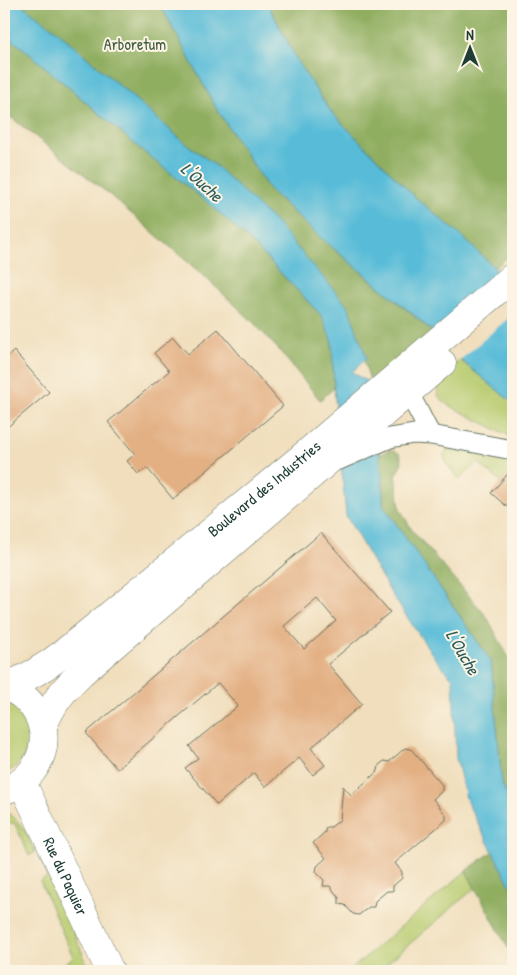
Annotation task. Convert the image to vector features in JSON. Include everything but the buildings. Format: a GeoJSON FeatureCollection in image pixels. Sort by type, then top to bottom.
{"type":"FeatureCollection","features":[{"type":"Feature","properties":{"kind":"main road","name":"Boulevard des Industries"},"geometry":{"type":"LineString","coordinates":[[43,726],[57,698],[81,673],[443,349],[513,277]]}},
{"type":"Feature","properties":{"kind":"main road","name":"Boulevard des Industries"},"geometry":{"type":"LineString","coordinates":[[443,349],[513,302]]}},
{"type":"Feature","properties":{"kind":"main road","name":"Boulevard des Industries"},"geometry":{"type":"LineString","coordinates":[[5,686],[23,680],[42,669],[329,451]]}},
{"type":"Feature","properties":{"kind":"main road"},"geometry":{"type":"LineString","coordinates":[[5,686],[26,698],[37,711],[43,726],[44,742],[40,757],[33,771],[13,786]]}},
{"type":"Feature","properties":{"kind":"main road","name":"Rue du Paquier"},"geometry":{"type":"LineString","coordinates":[[13,786],[110,971]]}},
{"type":"Feature","properties":{"kind":"street"},"geometry":{"type":"LineString","coordinates":[[403,384],[431,435]]}},
{"type":"Feature","properties":{"kind":"street"},"geometry":{"type":"LineString","coordinates":[[329,451],[414,434],[431,435],[513,450]]}},
{"type":"Feature","properties":{"kind":"green space","name":"Arboretum"},"geometry":{"type":"Polygon","coordinates":[[[21,4],[160,4],[216,108],[269,189],[321,238],[432,331],[371,384],[348,306],[215,165],[184,142],[57,31],[21,4]]]}},
{"type":"Feature","properties":{"kind":"green space"},"geometry":{"type":"Polygon","coordinates":[[[268,4],[513,4],[513,252],[495,268],[458,233],[416,198],[332,113],[300,66],[268,4]]]}},
{"type":"Feature","properties":{"kind":"green space"},"geometry":{"type":"Polygon","coordinates":[[[4,34],[144,152],[211,205],[256,247],[322,316],[332,342],[334,388],[320,400],[279,350],[252,321],[204,276],[105,191],[4,112],[4,34]]]}},
{"type":"Feature","properties":{"kind":"green space"},"geometry":{"type":"Polygon","coordinates":[[[460,360],[513,403],[513,438],[446,404],[438,396],[437,383],[444,373],[460,360]]]}},
{"type":"Feature","properties":{"kind":"green space"},"geometry":{"type":"Polygon","coordinates":[[[453,448],[513,457],[513,471],[501,482],[477,462],[460,480],[446,463],[444,455],[447,450],[453,448]]]}},
{"type":"Feature","properties":{"kind":"green space"},"geometry":{"type":"Polygon","coordinates":[[[392,449],[400,454],[402,462],[396,475],[400,509],[412,530],[487,617],[513,666],[513,807],[502,784],[491,661],[383,505],[383,484],[379,455],[392,449]]]}},
{"type":"Feature","properties":{"kind":"green space"},"geometry":{"type":"Polygon","coordinates":[[[4,698],[23,712],[27,720],[29,738],[28,747],[19,763],[4,773],[4,698]]]}},
{"type":"Feature","properties":{"kind":"green space"},"geometry":{"type":"Polygon","coordinates":[[[4,811],[15,818],[27,834],[35,852],[29,856],[15,824],[4,821],[4,811]]]}},
{"type":"Feature","properties":{"kind":"green space"},"geometry":{"type":"Polygon","coordinates":[[[493,851],[513,886],[513,957],[466,871],[493,851]]]}},
{"type":"Feature","properties":{"kind":"green space"},"geometry":{"type":"Polygon","coordinates":[[[466,871],[475,888],[378,971],[349,971],[466,871]]]}},
{"type":"Feature","properties":{"kind":"green space"},"geometry":{"type":"Polygon","coordinates":[[[50,876],[90,971],[56,971],[73,957],[40,881],[50,876]]]}},
{"type":"Feature","properties":{"kind":"water","name":"L'Ouche"},"geometry":{"type":"Polygon","coordinates":[[[4,4],[21,4],[57,31],[184,142],[215,165],[276,223],[348,306],[367,358],[352,372],[371,384],[383,484],[383,505],[491,661],[502,784],[513,807],[513,891],[467,802],[456,758],[453,679],[437,661],[392,595],[346,516],[334,388],[332,342],[322,316],[256,247],[211,205],[144,152],[4,34],[4,4]]]}},
{"type":"Feature","properties":{"kind":"water"},"geometry":{"type":"Polygon","coordinates":[[[160,4],[268,4],[300,66],[332,113],[416,198],[458,233],[513,285],[513,403],[452,353],[432,331],[321,238],[269,189],[216,108],[160,4]]]}},
{"type":"Feature","properties":{"kind":"pier"},"geometry":{"type":"Polygon","coordinates":[[[513,282],[513,314],[458,362],[432,335],[513,282]]]}}]}
